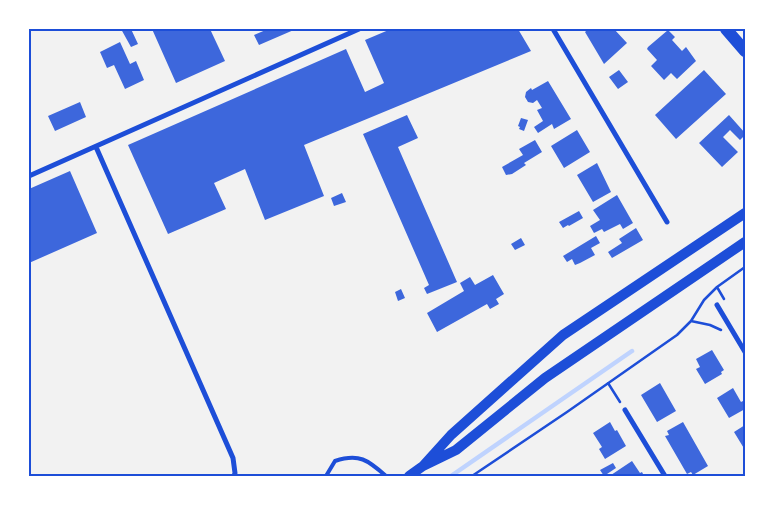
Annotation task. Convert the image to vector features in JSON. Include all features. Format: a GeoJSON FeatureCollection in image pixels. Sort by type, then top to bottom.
{"type":"FeatureCollection","features":[{"type":"Feature","properties":{"kind":"main road"},"geometry":{"type":"LineString","coordinates":[[726,29],[745,51]]}},
{"type":"Feature","properties":{"kind":"main road"},"geometry":{"type":"LineString","coordinates":[[423,466],[451,434],[563,335],[745,213]]}},
{"type":"Feature","properties":{"kind":"main road"},"geometry":{"type":"LineString","coordinates":[[409,476],[423,466],[456,450],[545,378],[745,242]]}},
{"type":"Feature","properties":{"kind":"street"},"geometry":{"type":"LineString","coordinates":[[29,176],[359,29]]}},
{"type":"Feature","properties":{"kind":"street"},"geometry":{"type":"LineString","coordinates":[[552,29],[667,222]]}},
{"type":"Feature","properties":{"kind":"street"},"geometry":{"type":"LineString","coordinates":[[96,147],[233,458],[236,473],[234,476]]}},
{"type":"Feature","properties":{"kind":"street"},"geometry":{"type":"LineString","coordinates":[[718,307],[745,352]]}},
{"type":"Feature","properties":{"kind":"street"},"geometry":{"type":"LineString","coordinates":[[625,410],[665,476]]}},
{"type":"Feature","properties":{"kind":"lane"},"geometry":{"type":"LineString","coordinates":[[326,476],[335,461],[346,457],[361,458],[375,466],[386,476]]}},
{"type":"Feature","properties":{"kind":"path"},"geometry":{"type":"LineString","coordinates":[[472,476],[678,335],[691,321],[704,300],[718,287],[745,268]]}},
{"type":"Feature","properties":{"kind":"path"},"geometry":{"type":"LineString","coordinates":[[718,287],[725,300],[718,307]]}},
{"type":"Feature","properties":{"kind":"path"},"geometry":{"type":"LineString","coordinates":[[691,321],[710,325],[735,335]]}},
{"type":"Feature","properties":{"kind":"path"},"geometry":{"type":"LineString","coordinates":[[608,383],[625,410]]}},
{"type":"Feature","properties":{"kind":"building"},"geometry":{"type":"Polygon","coordinates":[[[121,29],[131,29],[138,44],[131,47],[121,29]]]}},
{"type":"Feature","properties":{"kind":"building"},"geometry":{"type":"Polygon","coordinates":[[[152,29],[210,29],[225,61],[176,83],[152,29]]]}},
{"type":"Feature","properties":{"kind":"building"},"geometry":{"type":"Polygon","coordinates":[[[268,29],[296,29],[259,45],[254,35],[268,29]]]}},
{"type":"Feature","properties":{"kind":"building"},"geometry":{"type":"Polygon","coordinates":[[[391,29],[518,29],[531,51],[304,145],[324,196],[265,220],[245,169],[214,183],[226,209],[168,234],[128,145],[346,49],[365,92],[384,83],[365,40],[391,29]]]}},
{"type":"Feature","properties":{"kind":"building"},"geometry":{"type":"Polygon","coordinates":[[[588,29],[614,29],[627,43],[604,64],[585,32],[588,29]]]}},
{"type":"Feature","properties":{"kind":"building"},"geometry":{"type":"Polygon","coordinates":[[[668,30],[675,37],[672,40],[682,51],[686,47],[696,61],[677,79],[671,73],[664,80],[651,66],[657,60],[647,49],[668,30]]]}},
{"type":"Feature","properties":{"kind":"building"},"geometry":{"type":"Polygon","coordinates":[[[120,42],[130,64],[136,61],[144,80],[125,89],[114,65],[107,68],[100,52],[120,42]]]}},
{"type":"Feature","properties":{"kind":"building"},"geometry":{"type":"Polygon","coordinates":[[[619,70],[628,82],[618,89],[609,77],[619,70]]]}},
{"type":"Feature","properties":{"kind":"building"},"geometry":{"type":"Polygon","coordinates":[[[704,70],[726,94],[676,139],[655,115],[704,70]]]}},
{"type":"Feature","properties":{"kind":"building"},"geometry":{"type":"Polygon","coordinates":[[[548,81],[571,119],[554,129],[552,124],[538,133],[534,127],[543,121],[537,110],[542,108],[537,100],[533,103],[528,102],[525,97],[526,92],[531,88],[532,90],[548,81]]]}},
{"type":"Feature","properties":{"kind":"building"},"geometry":{"type":"Polygon","coordinates":[[[80,102],[86,117],[55,131],[48,116],[80,102]]]}},
{"type":"Feature","properties":{"kind":"building"},"geometry":{"type":"Polygon","coordinates":[[[407,115],[418,138],[398,147],[457,282],[427,294],[424,288],[429,285],[363,134],[407,115]]]}},
{"type":"Feature","properties":{"kind":"building"},"geometry":{"type":"Polygon","coordinates":[[[729,115],[745,135],[740,140],[730,130],[723,137],[738,152],[722,167],[699,143],[729,115]]]}},
{"type":"Feature","properties":{"kind":"building"},"geometry":{"type":"Polygon","coordinates":[[[521,118],[528,120],[524,131],[519,129],[520,127],[518,126],[521,118]]]}},
{"type":"Feature","properties":{"kind":"building"},"geometry":{"type":"Polygon","coordinates":[[[577,130],[590,152],[564,168],[551,146],[577,130]]]}},
{"type":"Feature","properties":{"kind":"building"},"geometry":{"type":"Polygon","coordinates":[[[535,140],[542,152],[524,163],[526,165],[512,174],[506,175],[502,167],[523,155],[519,149],[535,140]]]}},
{"type":"Feature","properties":{"kind":"building"},"geometry":{"type":"Polygon","coordinates":[[[597,163],[611,192],[593,202],[577,175],[597,163]]]}},
{"type":"Feature","properties":{"kind":"building"},"geometry":{"type":"Polygon","coordinates":[[[70,171],[97,233],[29,263],[29,189],[70,171]]]}},
{"type":"Feature","properties":{"kind":"building"},"geometry":{"type":"Polygon","coordinates":[[[342,193],[346,202],[334,206],[331,198],[342,193]]]}},
{"type":"Feature","properties":{"kind":"building"},"geometry":{"type":"Polygon","coordinates":[[[617,195],[633,223],[623,229],[620,224],[604,232],[602,229],[594,233],[590,226],[600,220],[593,210],[617,195]]]}},
{"type":"Feature","properties":{"kind":"building"},"geometry":{"type":"Polygon","coordinates":[[[579,211],[583,218],[563,228],[559,222],[579,211]]]}},
{"type":"Feature","properties":{"kind":"building"},"geometry":{"type":"Polygon","coordinates":[[[636,228],[643,240],[612,258],[608,252],[622,243],[619,239],[636,228]]]}},
{"type":"Feature","properties":{"kind":"building"},"geometry":{"type":"Polygon","coordinates":[[[596,236],[600,243],[591,248],[595,255],[575,265],[572,259],[567,262],[563,256],[596,236]]]}},
{"type":"Feature","properties":{"kind":"building"},"geometry":{"type":"Polygon","coordinates":[[[521,238],[525,245],[515,250],[511,244],[521,238]]]}},
{"type":"Feature","properties":{"kind":"building"},"geometry":{"type":"Polygon","coordinates":[[[493,275],[504,294],[496,299],[499,304],[490,309],[487,304],[437,332],[427,313],[464,291],[460,283],[470,277],[475,285],[493,275]]]}},
{"type":"Feature","properties":{"kind":"building"},"geometry":{"type":"Polygon","coordinates":[[[401,289],[405,298],[398,301],[395,292],[401,289]]]}},
{"type":"Feature","properties":{"kind":"building"},"geometry":{"type":"Polygon","coordinates":[[[712,350],[724,370],[721,372],[722,374],[705,384],[696,369],[700,367],[696,359],[712,350]]]}},
{"type":"Feature","properties":{"kind":"building"},"geometry":{"type":"Polygon","coordinates":[[[660,383],[676,411],[657,422],[641,395],[660,383]]]}},
{"type":"Feature","properties":{"kind":"building"},"geometry":{"type":"Polygon","coordinates":[[[733,388],[741,402],[743,401],[745,409],[729,418],[717,398],[733,388]]]}},
{"type":"Feature","properties":{"kind":"building"},"geometry":{"type":"Polygon","coordinates":[[[610,422],[626,446],[605,459],[599,449],[602,447],[593,433],[610,422]]]}},
{"type":"Feature","properties":{"kind":"building"},"geometry":{"type":"Polygon","coordinates":[[[683,422],[708,466],[693,475],[691,472],[687,474],[665,436],[669,435],[667,431],[683,422]]]}},
{"type":"Feature","properties":{"kind":"building"},"geometry":{"type":"Polygon","coordinates":[[[745,425],[745,450],[734,432],[745,425]]]}},
{"type":"Feature","properties":{"kind":"building"},"geometry":{"type":"Polygon","coordinates":[[[632,461],[644,476],[611,476],[611,475],[632,461]]]}},
{"type":"Feature","properties":{"kind":"building"},"geometry":{"type":"Polygon","coordinates":[[[613,463],[616,468],[604,476],[600,470],[613,463]]]}},
{"type":"Feature","properties":{"kind":"waterway"},"geometry":{"type":"LineString","coordinates":[[451,476],[632,351]]}}]}
